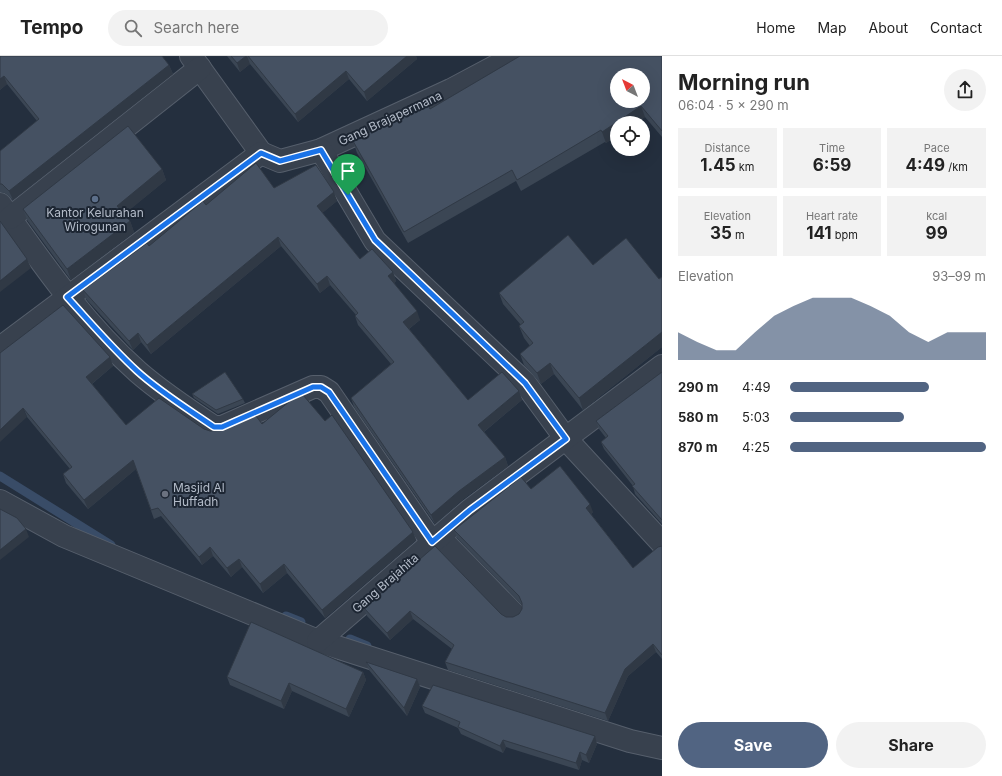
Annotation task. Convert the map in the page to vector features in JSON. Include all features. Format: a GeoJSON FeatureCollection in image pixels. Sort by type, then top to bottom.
{"type":"FeatureCollection","features":[{"type":"Feature","properties":{"kind":"street","name":"Gang Brajapermana"},"geometry":{"type":"LineString","coordinates":[[261,153],[280,161],[321,150],[451,90],[515,56]]}},
{"type":"Feature","properties":{"kind":"street"},"geometry":{"type":"LineString","coordinates":[[0,348],[67,297],[261,153],[195,62],[5,211],[67,297],[121,356],[138,372],[175,401],[214,427],[222,427],[313,387],[321,387],[329,392],[436,540],[513,614]]}},
{"type":"Feature","properties":{"kind":"street"},"geometry":{"type":"LineString","coordinates":[[321,150],[375,240],[525,383],[566,439],[662,543]]}},
{"type":"Feature","properties":{"kind":"street","name":"Gang Brajahita"},"geometry":{"type":"LineString","coordinates":[[318,641],[470,510],[662,366]]}},
{"type":"Feature","properties":{"kind":"street"},"geometry":{"type":"LineString","coordinates":[[0,501],[64,536],[318,641],[630,741],[662,748]]}},
{"type":"Feature","properties":{"kind":"building"},"geometry":{"type":"Polygon","coordinates":[[[0,56],[162,56],[169,65],[9,191],[2,184],[0,184],[0,151],[39,119],[4,76],[0,79],[0,56]]]}},
{"type":"Feature","properties":{"kind":"building"},"geometry":{"type":"Polygon","coordinates":[[[231,56],[246,56],[237,63],[231,56]]]}},
{"type":"Feature","properties":{"kind":"building"},"geometry":{"type":"Polygon","coordinates":[[[248,56],[407,56],[364,92],[346,71],[295,114],[248,56]]]}},
{"type":"Feature","properties":{"kind":"building"},"geometry":{"type":"Polygon","coordinates":[[[520,56],[662,56],[662,131],[643,108],[650,108],[650,68],[610,68],[610,108],[638,108],[626,116],[610,116],[610,127],[602,132],[601,130],[517,180],[512,170],[404,232],[353,141],[426,102],[430,109],[520,56]]]}},
{"type":"Feature","properties":{"kind":"building","name":"Kantor Kelurahan Wirogunan"},"geometry":{"type":"Polygon","coordinates":[[[128,126],[162,169],[117,206],[130,221],[67,269],[23,209],[128,126]]]}},
{"type":"Feature","properties":{"kind":"building"},"geometry":{"type":"Polygon","coordinates":[[[256,163],[274,188],[316,165],[334,192],[317,206],[360,259],[372,249],[393,272],[388,276],[417,311],[403,322],[468,400],[502,372],[519,391],[478,425],[505,457],[459,491],[431,515],[351,398],[394,362],[355,316],[358,313],[327,276],[317,284],[278,237],[147,345],[138,333],[129,341],[83,290],[147,243],[149,246],[203,201],[206,205],[256,163]]]}},
{"type":"Feature","properties":{"kind":"building"},"geometry":{"type":"Polygon","coordinates":[[[0,221],[27,259],[0,281],[0,221]]]}},
{"type":"Feature","properties":{"kind":"building"},"geometry":{"type":"Polygon","coordinates":[[[568,235],[593,265],[626,238],[659,279],[662,277],[662,332],[579,398],[550,363],[537,373],[520,354],[533,343],[519,326],[524,322],[499,293],[568,235]]]}},
{"type":"Feature","properties":{"kind":"building"},"geometry":{"type":"Polygon","coordinates":[[[63,305],[110,357],[86,377],[126,425],[159,398],[204,429],[210,431],[224,430],[256,416],[262,424],[290,401],[303,395],[325,421],[332,415],[413,532],[322,610],[284,564],[260,584],[239,559],[227,568],[210,547],[199,557],[158,508],[151,510],[133,460],[84,500],[63,474],[72,467],[23,408],[0,430],[0,353],[63,305]]]}},
{"type":"Feature","properties":{"kind":"building"},"geometry":{"type":"Polygon","coordinates":[[[225,372],[243,399],[216,410],[192,394],[225,372]]]}},
{"type":"Feature","properties":{"kind":"building"},"geometry":{"type":"Polygon","coordinates":[[[662,372],[662,520],[632,486],[635,484],[601,442],[608,436],[596,421],[662,372]]]}},
{"type":"Feature","properties":{"kind":"building"},"geometry":{"type":"Polygon","coordinates":[[[560,466],[590,504],[586,508],[633,568],[658,547],[662,546],[662,655],[653,644],[625,669],[605,713],[445,662],[454,645],[410,611],[387,633],[364,608],[435,546],[501,614],[506,617],[513,617],[519,614],[522,609],[522,603],[519,596],[454,530],[521,477],[531,489],[560,466]]]}},
{"type":"Feature","properties":{"kind":"building"},"geometry":{"type":"Polygon","coordinates":[[[0,509],[17,518],[26,529],[0,550],[0,509]]]}},
{"type":"Feature","properties":{"kind":"building"},"geometry":{"type":"Polygon","coordinates":[[[251,622],[363,672],[346,709],[289,683],[281,701],[227,677],[251,622]]]}},
{"type":"Feature","properties":{"kind":"building"},"geometry":{"type":"Polygon","coordinates":[[[366,662],[417,679],[404,708],[366,662]]]}},
{"type":"Feature","properties":{"kind":"building"},"geometry":{"type":"Polygon","coordinates":[[[433,685],[595,736],[586,755],[580,752],[576,763],[503,740],[500,746],[458,727],[460,722],[422,706],[433,685]]]}},
{"type":"Feature","properties":{"kind":"waterway"},"geometry":{"type":"LineString","coordinates":[[0,476],[111,545]]}},
{"type":"Feature","properties":{"kind":"waterway"},"geometry":{"type":"LineString","coordinates":[[286,616],[301,622]]}},
{"type":"Feature","properties":{"kind":"waterway"},"geometry":{"type":"LineString","coordinates":[[350,639],[367,646]]}},
{"type":"Feature","properties":{"kind":"place","name":"Kantor Kelurahan Wirogunan"},"geometry":{"type":"Point","coordinates":[95,199]}},
{"type":"Feature","properties":{"kind":"place","name":"Masjid Al Huffadh"},"geometry":{"type":"Point","coordinates":[165,494]}},
{"type":"Feature","properties":{"kind":"route"},"geometry":{"type":"LineString","coordinates":[[321,150],[348,195],[375,240],[525,383],[566,439],[470,510],[432,542],[329,392],[321,387],[313,387],[222,427],[214,427],[175,401],[138,372],[121,356],[67,297],[261,153],[280,161],[321,150]]}}]}
